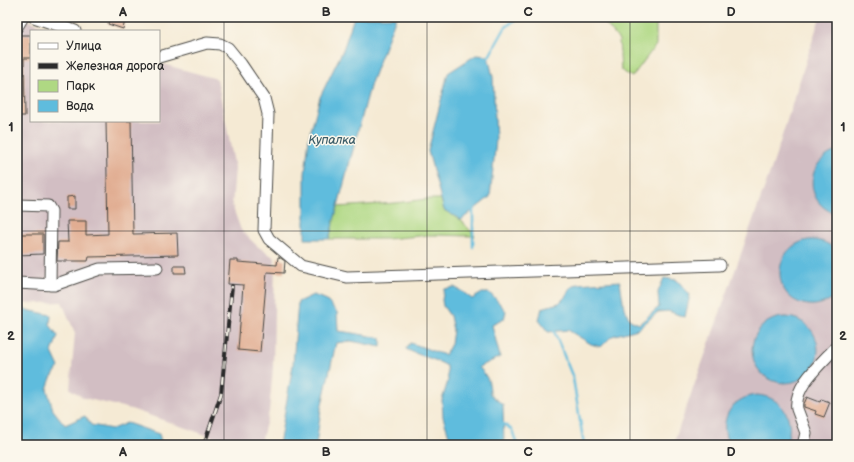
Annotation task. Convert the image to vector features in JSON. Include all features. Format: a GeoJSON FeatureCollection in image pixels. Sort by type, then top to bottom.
{"type":"FeatureCollection","features":[{"type":"Feature","properties":{"kind":"street"},"geometry":{"type":"LineString","coordinates":[[17,27],[23,17]]}},
{"type":"Feature","properties":{"kind":"street"},"geometry":{"type":"LineString","coordinates":[[34,17],[72,30]]}},
{"type":"Feature","properties":{"kind":"street"},"geometry":{"type":"LineString","coordinates":[[160,57],[207,43],[220,44],[228,48],[241,64],[264,98],[268,114],[264,230],[268,239],[301,266],[347,277],[720,265]]}},
{"type":"Feature","properties":{"kind":"street"},"geometry":{"type":"LineString","coordinates":[[17,205],[48,206],[51,211],[50,285]]}},
{"type":"Feature","properties":{"kind":"street"},"geometry":{"type":"LineString","coordinates":[[17,283],[54,285],[100,269],[157,268]]}},
{"type":"Feature","properties":{"kind":"street"},"geometry":{"type":"LineString","coordinates":[[803,445],[806,433],[796,405],[798,395],[804,384],[817,367],[837,346]]}},
{"type":"Feature","properties":{"kind":"shaded area"},"geometry":{"type":"Polygon","coordinates":[[[17,17],[55,30],[30,30],[30,122],[160,122],[160,63],[217,79],[235,168],[232,205],[241,230],[257,246],[275,258],[273,368],[269,412],[260,445],[235,445],[131,409],[84,398],[70,389],[75,333],[62,302],[17,304],[17,17]]]}},
{"type":"Feature","properties":{"kind":"shaded area"},"geometry":{"type":"Polygon","coordinates":[[[820,17],[837,17],[837,445],[673,445],[775,158],[820,17]]]}},
{"type":"Feature","properties":{"kind":"green space"},"geometry":{"type":"Polygon","coordinates":[[[600,17],[656,17],[656,45],[632,77],[621,70],[619,40],[600,17]]]}},
{"type":"Feature","properties":{"kind":"green space"},"geometry":{"type":"Polygon","coordinates":[[[441,199],[444,210],[461,220],[475,236],[430,235],[386,239],[329,239],[337,207],[441,199]]]}},
{"type":"Feature","properties":{"kind":"water","name":"Купалка"},"geometry":{"type":"Polygon","coordinates":[[[354,17],[396,17],[371,83],[329,239],[305,239],[305,174],[309,138],[320,97],[343,50],[354,17]]]}},
{"type":"Feature","properties":{"kind":"water"},"geometry":{"type":"Polygon","coordinates":[[[476,55],[488,56],[493,77],[496,140],[490,197],[461,220],[444,210],[428,151],[448,73],[476,55]]]}},
{"type":"Feature","properties":{"kind":"water"},"geometry":{"type":"Polygon","coordinates":[[[837,151],[837,214],[826,209],[818,202],[812,183],[818,164],[826,156],[837,151]]]}},
{"type":"Feature","properties":{"kind":"water"},"geometry":{"type":"Polygon","coordinates":[[[808,240],[824,242],[837,251],[837,294],[828,301],[817,305],[809,305],[796,301],[787,294],[782,285],[780,274],[782,263],[787,253],[796,245],[808,240]]]}},
{"type":"Feature","properties":{"kind":"water"},"geometry":{"type":"Polygon","coordinates":[[[664,278],[677,280],[690,295],[685,317],[668,311],[658,312],[638,329],[612,336],[601,347],[591,344],[568,330],[548,332],[539,320],[542,308],[559,303],[565,297],[570,288],[578,284],[620,281],[624,308],[630,320],[639,324],[659,307],[658,292],[664,278]]]}},
{"type":"Feature","properties":{"kind":"water"},"geometry":{"type":"Polygon","coordinates":[[[454,287],[472,299],[482,293],[489,293],[506,311],[504,319],[492,325],[500,357],[479,367],[488,379],[490,394],[503,405],[504,445],[452,445],[443,417],[442,400],[448,381],[447,366],[406,349],[410,343],[445,355],[451,344],[453,330],[450,316],[443,306],[442,300],[444,289],[454,287]]]}},
{"type":"Feature","properties":{"kind":"water"},"geometry":{"type":"Polygon","coordinates":[[[313,295],[325,299],[337,312],[338,331],[381,338],[381,347],[351,341],[336,343],[321,409],[316,445],[279,445],[293,365],[298,302],[313,295]]]}},
{"type":"Feature","properties":{"kind":"water"},"geometry":{"type":"Polygon","coordinates":[[[17,308],[51,315],[50,325],[58,336],[52,352],[59,367],[51,378],[47,389],[53,410],[65,425],[85,416],[91,425],[112,429],[127,423],[159,434],[162,445],[17,445],[17,308]]]}},
{"type":"Feature","properties":{"kind":"water"},"geometry":{"type":"Polygon","coordinates":[[[785,317],[798,320],[808,327],[815,337],[818,350],[815,363],[808,373],[798,380],[785,383],[772,380],[762,373],[755,363],[752,350],[755,337],[762,327],[772,320],[785,317]]]}},
{"type":"Feature","properties":{"kind":"water"},"geometry":{"type":"Polygon","coordinates":[[[757,395],[774,400],[786,412],[789,420],[789,428],[785,445],[729,445],[725,427],[729,412],[740,400],[757,395]]]}},
{"type":"Feature","properties":{"kind":"building"},"geometry":{"type":"Polygon","coordinates":[[[110,17],[118,20],[119,18],[125,20],[123,29],[108,24],[110,17]]]}},
{"type":"Feature","properties":{"kind":"building"},"geometry":{"type":"Polygon","coordinates":[[[17,35],[30,35],[30,58],[24,58],[25,116],[17,116],[17,35]]]}},
{"type":"Feature","properties":{"kind":"building"},"geometry":{"type":"Polygon","coordinates":[[[106,122],[131,122],[133,234],[177,233],[178,255],[89,257],[88,261],[57,261],[58,242],[68,242],[67,221],[86,221],[86,235],[108,234],[106,122]]]}},
{"type":"Feature","properties":{"kind":"building"},"geometry":{"type":"Polygon","coordinates":[[[75,196],[75,209],[67,209],[67,197],[75,196]]]}},
{"type":"Feature","properties":{"kind":"building"},"geometry":{"type":"Polygon","coordinates":[[[17,234],[43,234],[43,254],[17,255],[17,234]]]}},
{"type":"Feature","properties":{"kind":"building"},"geometry":{"type":"Polygon","coordinates":[[[278,257],[285,261],[284,273],[267,272],[260,352],[238,350],[243,285],[228,284],[230,260],[277,265],[278,257]]]}},
{"type":"Feature","properties":{"kind":"building"},"geometry":{"type":"Polygon","coordinates":[[[174,266],[185,266],[186,273],[174,273],[174,266]]]}},
{"type":"Feature","properties":{"kind":"building"},"geometry":{"type":"Polygon","coordinates":[[[807,397],[820,402],[821,399],[830,402],[824,417],[815,414],[816,411],[804,407],[807,397]]]}},
{"type":"Feature","properties":{"kind":"waterway"},"geometry":{"type":"LineString","coordinates":[[487,60],[505,28],[518,17]]}},
{"type":"Feature","properties":{"kind":"waterway"},"geometry":{"type":"LineString","coordinates":[[473,209],[473,247]]}},
{"type":"Feature","properties":{"kind":"waterway"},"geometry":{"type":"LineString","coordinates":[[554,331],[573,378],[584,445]]}},
{"type":"Feature","properties":{"kind":"waterway"},"geometry":{"type":"LineString","coordinates":[[502,423],[512,430],[517,445]]}},
{"type":"Feature","properties":{"kind":"railway"},"geometry":{"type":"LineString","coordinates":[[204,445],[221,394],[232,286]]}}]}
